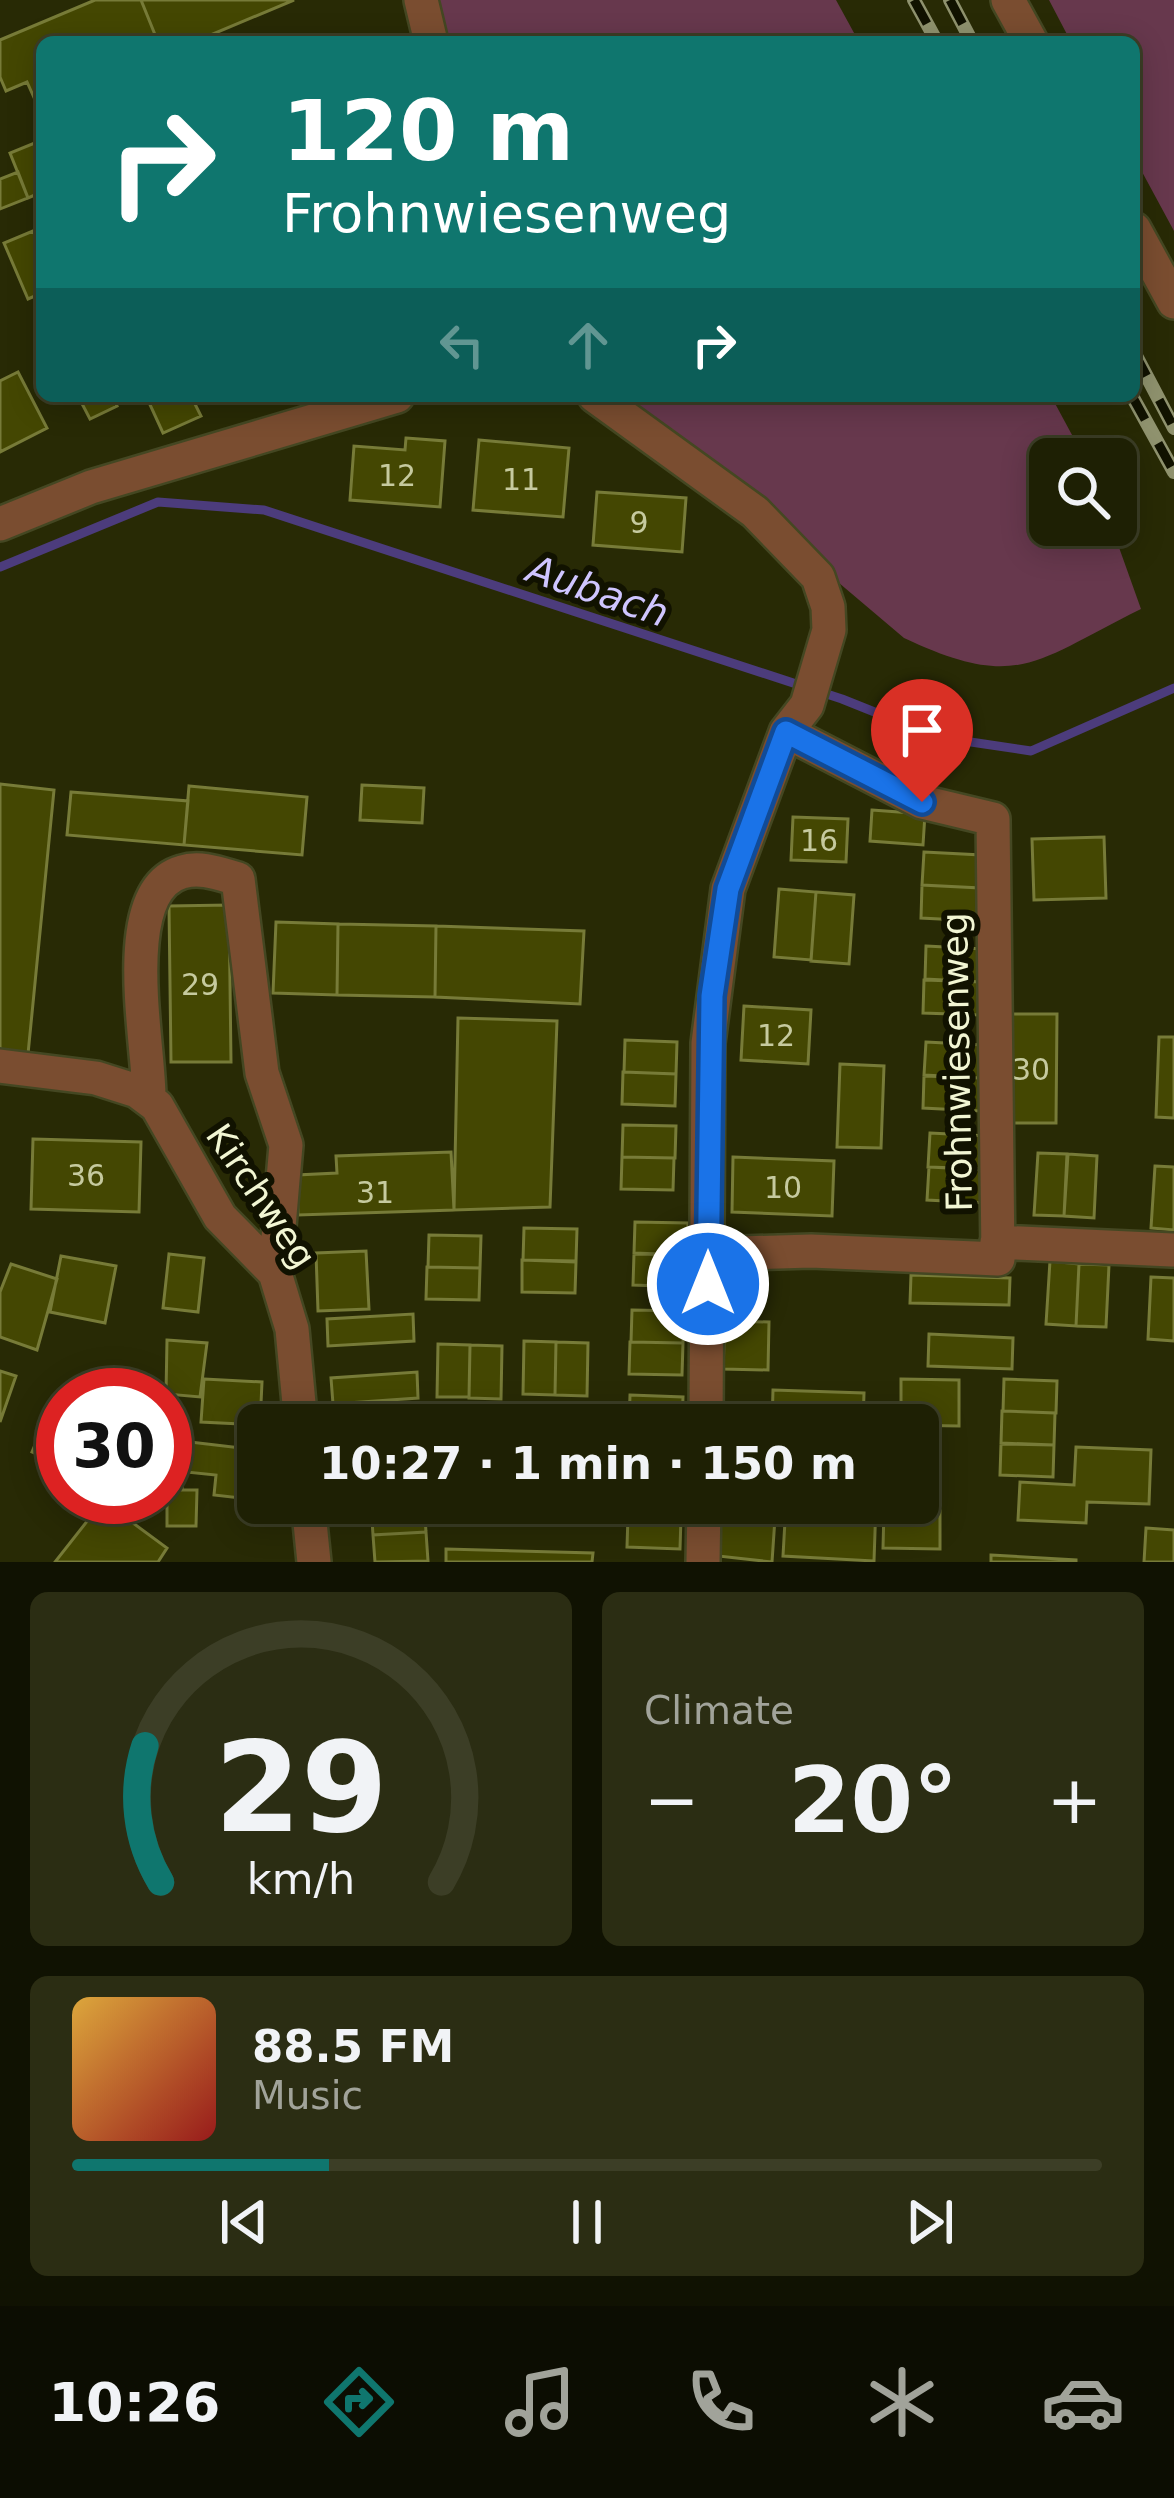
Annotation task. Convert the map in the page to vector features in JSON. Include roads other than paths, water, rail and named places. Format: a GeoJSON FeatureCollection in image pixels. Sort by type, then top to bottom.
{"type":"FeatureCollection","features":[{"type":"Feature","properties":{"kind":"street"},"geometry":{"type":"LineString","coordinates":[[421,0],[430,36]]}},
{"type":"Feature","properties":{"kind":"street"},"geometry":{"type":"LineString","coordinates":[[1008,0],[1028,36]]}},
{"type":"Feature","properties":{"kind":"street"},"geometry":{"type":"LineString","coordinates":[[1140,241],[1174,302]]}},
{"type":"Feature","properties":{"kind":"street"},"geometry":{"type":"LineString","coordinates":[[0,524],[91,488],[377,402]]}},
{"type":"Feature","properties":{"kind":"street"},"geometry":{"type":"LineString","coordinates":[[604,402],[755,512],[818,578],[829,607],[829,630],[817,670],[728,889],[708,1042],[706,1404]]}},
{"type":"Feature","properties":{"kind":"street","name":"Frohnwiesenweg"},"geometry":{"type":"LineString","coordinates":[[708,1254],[811,1251],[998,1259],[993,819],[922,802],[796,718]]}},
{"type":"Feature","properties":{"kind":"street"},"geometry":{"type":"LineString","coordinates":[[0,1066],[96,1078],[149,1099],[141,986],[143,925],[154,891],[179,872],[203,870],[238,879],[262,1072],[286,1145],[274,1273]]}},
{"type":"Feature","properties":{"kind":"street","name":"Kirchweg"},"geometry":{"type":"LineString","coordinates":[[149,1099],[220,1217],[274,1273],[292,1329],[299,1404]]}},
{"type":"Feature","properties":{"kind":"street","name":"Frohnwiesenweg"},"geometry":{"type":"LineString","coordinates":[[998,1242],[1172,1250]]}},
{"type":"Feature","properties":{"kind":"street"},"geometry":{"type":"LineString","coordinates":[[310,1524],[314,1562]]}},
{"type":"Feature","properties":{"kind":"street"},"geometry":{"type":"LineString","coordinates":[[703,1562],[704,1524]]}},
{"type":"Feature","properties":{"kind":"waterway","name":"Aubach"},"geometry":{"type":"LineString","coordinates":[[0,567],[158,502],[264,510],[842,699],[937,737],[1031,751],[1174,688]]}},
{"type":"Feature","properties":{"kind":"railway"},"geometry":{"type":"LineString","coordinates":[[914,0],[934,36]]}},
{"type":"Feature","properties":{"kind":"railway"},"geometry":{"type":"LineString","coordinates":[[950,0],[969,36]]}},
{"type":"Feature","properties":{"kind":"railway"},"geometry":{"type":"LineString","coordinates":[[1140,363],[1174,428]]}},
{"type":"Feature","properties":{"kind":"railway"},"geometry":{"type":"LineString","coordinates":[[1135,402],[1174,472]]}}]}
